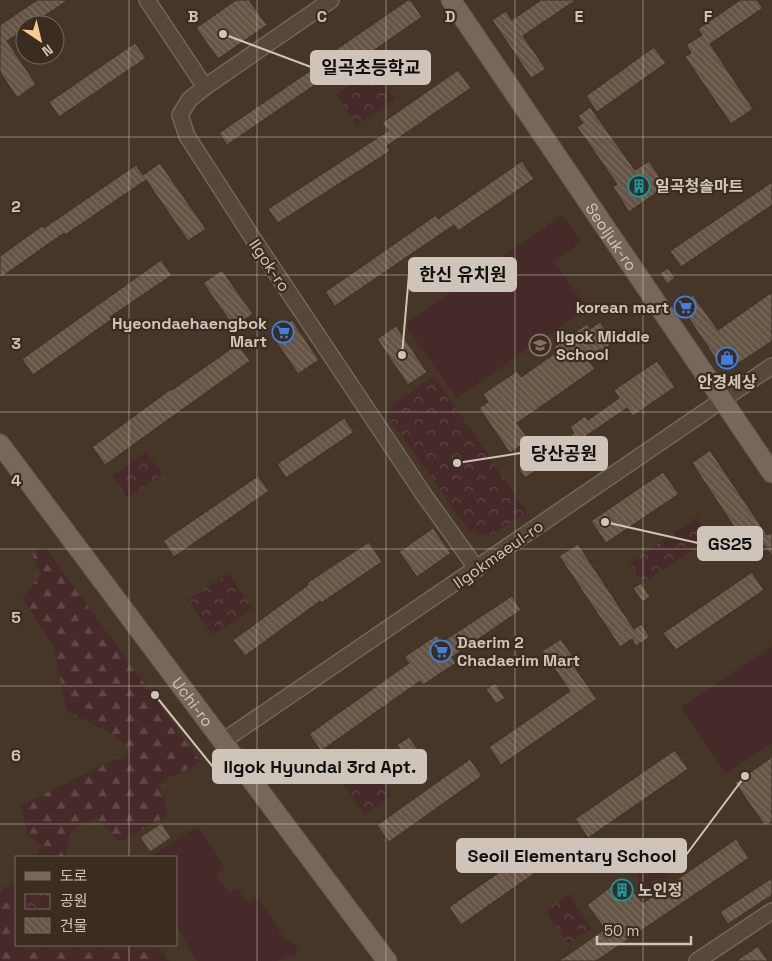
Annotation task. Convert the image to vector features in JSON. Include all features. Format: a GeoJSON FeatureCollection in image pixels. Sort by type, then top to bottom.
{"type":"FeatureCollection","features":[{"type":"Feature","properties":{"kind":"main road","name":"Seoljuk-ro"},"geometry":{"type":"LineString","coordinates":[[451,0],[772,474]]}},
{"type":"Feature","properties":{"kind":"main road","name":"Uchi-ro"},"geometry":{"type":"LineString","coordinates":[[0,444],[387,961]]}},
{"type":"Feature","properties":{"kind":"street"},"geometry":{"type":"LineString","coordinates":[[147,0],[205,87]]}},
{"type":"Feature","properties":{"kind":"street","name":"Ilgok-ro"},"geometry":{"type":"LineString","coordinates":[[330,0],[205,87],[189,100],[180,115],[187,136],[257,245],[424,495],[477,569]]}},
{"type":"Feature","properties":{"kind":"street","name":"Ilgokmaeul-ro"},"geometry":{"type":"LineString","coordinates":[[223,741],[772,366]]}},
{"type":"Feature","properties":{"kind":"street"},"geometry":{"type":"LineString","coordinates":[[697,961],[772,910]]}},
{"type":"Feature","properties":{"kind":"green space"},"geometry":{"type":"Polygon","coordinates":[[[374,69],[395,99],[357,125],[336,95],[374,69]]]}},
{"type":"Feature","properties":{"kind":"green space"},"geometry":{"type":"Polygon","coordinates":[[[562,215],[581,242],[554,261],[587,308],[456,398],[405,324],[562,215]]]}},
{"type":"Feature","properties":{"kind":"green space"},"geometry":{"type":"Polygon","coordinates":[[[434,376],[527,512],[491,536],[478,534],[468,529],[387,415],[391,406],[434,376]]]}},
{"type":"Feature","properties":{"kind":"green space"},"geometry":{"type":"Polygon","coordinates":[[[146,452],[162,474],[128,498],[112,476],[146,452]]]}},
{"type":"Feature","properties":{"kind":"green space"},"geometry":{"type":"Polygon","coordinates":[[[697,517],[710,538],[643,583],[629,563],[697,517]]]}},
{"type":"Feature","properties":{"kind":"green space"},"geometry":{"type":"Polygon","coordinates":[[[45,547],[201,762],[159,784],[168,815],[120,842],[96,817],[71,830],[66,856],[36,856],[43,846],[28,836],[21,805],[133,751],[114,735],[67,712],[54,649],[23,598],[41,574],[32,553],[45,547]]]}},
{"type":"Feature","properties":{"kind":"green space"},"geometry":{"type":"Polygon","coordinates":[[[228,573],[252,608],[213,635],[188,600],[228,573]]]}},
{"type":"Feature","properties":{"kind":"green space"},"geometry":{"type":"Polygon","coordinates":[[[772,646],[772,743],[726,774],[681,707],[772,646]]]}},
{"type":"Feature","properties":{"kind":"green space"},"geometry":{"type":"Polygon","coordinates":[[[359,747],[391,795],[364,814],[331,766],[359,747]]]}},
{"type":"Feature","properties":{"kind":"green space"},"geometry":{"type":"Polygon","coordinates":[[[198,826],[226,868],[216,874],[229,894],[238,889],[248,904],[258,898],[284,938],[297,945],[297,955],[286,956],[278,961],[197,961],[178,928],[178,856],[152,856],[198,826]]]}},
{"type":"Feature","properties":{"kind":"green space"},"geometry":{"type":"Polygon","coordinates":[[[642,845],[651,849],[668,875],[647,889],[625,856],[642,845]]]}},
{"type":"Feature","properties":{"kind":"green space"},"geometry":{"type":"Polygon","coordinates":[[[15,882],[15,946],[158,946],[170,961],[0,961],[0,891],[15,882]]]}},
{"type":"Feature","properties":{"kind":"green space"},"geometry":{"type":"Polygon","coordinates":[[[569,894],[592,928],[568,944],[547,914],[549,908],[569,894]]]}},
{"type":"Feature","properties":{"kind":"building"},"geometry":{"type":"Polygon","coordinates":[[[37,0],[68,0],[46,15],[15,15],[15,36],[7,41],[15,53],[15,65],[23,65],[36,84],[17,98],[0,72],[0,25],[37,0]]]}},
{"type":"Feature","properties":{"kind":"building"},"geometry":{"type":"Polygon","coordinates":[[[236,0],[249,0],[267,25],[218,59],[196,28],[236,0]]]}},
{"type":"Feature","properties":{"kind":"building"},"geometry":{"type":"Polygon","coordinates":[[[408,0],[411,0],[422,17],[347,69],[344,65],[227,145],[219,133],[336,53],[334,51],[408,0]]]}},
{"type":"Feature","properties":{"kind":"building"},"geometry":{"type":"Polygon","coordinates":[[[541,0],[576,0],[523,36],[546,69],[531,78],[492,20],[506,11],[512,20],[541,0]]]}},
{"type":"Feature","properties":{"kind":"building"},"geometry":{"type":"Polygon","coordinates":[[[740,0],[757,0],[763,8],[710,44],[753,109],[731,124],[685,57],[691,53],[686,45],[702,35],[698,29],[740,0]]]}},
{"type":"Feature","properties":{"kind":"building"},"geometry":{"type":"Polygon","coordinates":[[[135,43],[146,58],[59,117],[49,102],[135,43]]]}},
{"type":"Feature","properties":{"kind":"building"},"geometry":{"type":"Polygon","coordinates":[[[654,47],[666,63],[597,112],[586,96],[654,47]]]}},
{"type":"Feature","properties":{"kind":"building"},"geometry":{"type":"Polygon","coordinates":[[[458,70],[471,88],[387,146],[390,151],[278,223],[268,209],[388,131],[382,123],[458,70]]]}},
{"type":"Feature","properties":{"kind":"building"},"geometry":{"type":"Polygon","coordinates":[[[590,107],[635,170],[649,161],[666,186],[629,212],[613,187],[617,184],[577,127],[583,123],[578,116],[590,107]]]}},
{"type":"Feature","properties":{"kind":"building"},"geometry":{"type":"Polygon","coordinates":[[[522,161],[534,179],[458,231],[454,225],[335,306],[325,292],[436,215],[438,219],[522,161]]]}},
{"type":"Feature","properties":{"kind":"building"},"geometry":{"type":"Polygon","coordinates":[[[160,163],[206,229],[188,241],[146,180],[65,235],[64,233],[0,278],[0,256],[42,226],[44,228],[136,165],[143,175],[160,163]]]}},
{"type":"Feature","properties":{"kind":"building"},"geometry":{"type":"Polygon","coordinates":[[[772,182],[772,205],[681,267],[670,251],[772,182]]]}},
{"type":"Feature","properties":{"kind":"building"},"geometry":{"type":"Polygon","coordinates":[[[161,260],[172,275],[110,317],[112,319],[33,375],[22,359],[161,260]]]}},
{"type":"Feature","properties":{"kind":"building"},"geometry":{"type":"Polygon","coordinates":[[[668,268],[675,278],[667,284],[660,273],[668,268]]]}},
{"type":"Feature","properties":{"kind":"building"},"geometry":{"type":"Polygon","coordinates":[[[222,270],[253,314],[234,327],[203,283],[222,270]]]}},
{"type":"Feature","properties":{"kind":"building"},"geometry":{"type":"Polygon","coordinates":[[[772,292],[772,341],[739,363],[716,359],[679,304],[693,295],[718,330],[772,292]]]}},
{"type":"Feature","properties":{"kind":"building"},"geometry":{"type":"Polygon","coordinates":[[[292,320],[319,360],[298,374],[271,334],[292,320]]]}},
{"type":"Feature","properties":{"kind":"building"},"geometry":{"type":"Polygon","coordinates":[[[600,322],[614,342],[588,360],[595,369],[517,423],[529,440],[510,453],[479,408],[488,402],[483,394],[517,371],[521,377],[557,352],[554,347],[587,324],[590,329],[600,322]]]}},
{"type":"Feature","properties":{"kind":"building"},"geometry":{"type":"Polygon","coordinates":[[[396,326],[427,372],[408,385],[377,339],[396,326]]]}},
{"type":"Feature","properties":{"kind":"building"},"geometry":{"type":"Polygon","coordinates":[[[238,344],[250,361],[105,465],[92,447],[171,389],[238,344]]]}},
{"type":"Feature","properties":{"kind":"building"},"geometry":{"type":"Polygon","coordinates":[[[657,361],[675,387],[633,416],[627,408],[525,478],[519,470],[574,433],[570,427],[585,416],[588,420],[619,398],[614,390],[657,361]]]}},
{"type":"Feature","properties":{"kind":"building"},"geometry":{"type":"Polygon","coordinates":[[[344,418],[354,432],[286,478],[277,464],[344,418]]]}},
{"type":"Feature","properties":{"kind":"building"},"geometry":{"type":"Polygon","coordinates":[[[710,450],[767,535],[772,532],[772,556],[764,545],[752,554],[692,463],[710,450]]]}},
{"type":"Feature","properties":{"kind":"building"},"geometry":{"type":"Polygon","coordinates":[[[663,472],[679,494],[606,543],[591,521],[663,472]]]}},
{"type":"Feature","properties":{"kind":"building"},"geometry":{"type":"Polygon","coordinates":[[[258,476],[269,491],[174,557],[163,541],[258,476]]]}},
{"type":"Feature","properties":{"kind":"building"},"geometry":{"type":"Polygon","coordinates":[[[433,528],[451,553],[417,577],[399,552],[433,528]]]}},
{"type":"Feature","properties":{"kind":"building"},"geometry":{"type":"Polygon","coordinates":[[[369,542],[382,562],[321,603],[320,601],[245,656],[233,640],[308,585],[307,583],[369,542]]]}},
{"type":"Feature","properties":{"kind":"building"},"geometry":{"type":"Polygon","coordinates":[[[578,544],[634,629],[641,624],[650,637],[636,646],[632,639],[620,647],[559,556],[578,544]]]}},
{"type":"Feature","properties":{"kind":"building"},"geometry":{"type":"Polygon","coordinates":[[[752,572],[764,590],[676,650],[663,633],[752,572]]]}},
{"type":"Feature","properties":{"kind":"building"},"geometry":{"type":"Polygon","coordinates":[[[641,583],[650,597],[642,602],[633,588],[641,583]]]}},
{"type":"Feature","properties":{"kind":"building"},"geometry":{"type":"Polygon","coordinates":[[[512,596],[521,610],[452,657],[456,663],[423,685],[420,681],[321,751],[309,734],[409,663],[404,657],[437,635],[442,642],[512,596]]]}},
{"type":"Feature","properties":{"kind":"building"},"geometry":{"type":"Polygon","coordinates":[[[561,639],[580,667],[576,669],[597,699],[501,765],[489,747],[570,691],[542,651],[561,639]]]}},
{"type":"Feature","properties":{"kind":"building"},"geometry":{"type":"Polygon","coordinates":[[[495,683],[505,698],[496,704],[486,689],[495,683]]]}},
{"type":"Feature","properties":{"kind":"building"},"geometry":{"type":"Polygon","coordinates":[[[409,737],[421,754],[409,762],[397,745],[409,737]]]}},
{"type":"Feature","properties":{"kind":"building"},"geometry":{"type":"Polygon","coordinates":[[[675,750],[688,769],[588,838],[575,819],[675,750]]]}},
{"type":"Feature","properties":{"kind":"building"},"geometry":{"type":"Polygon","coordinates":[[[772,757],[772,821],[765,826],[735,783],[772,757]]]}},
{"type":"Feature","properties":{"kind":"building"},"geometry":{"type":"Polygon","coordinates":[[[470,759],[482,776],[389,842],[377,825],[470,759]]]}},
{"type":"Feature","properties":{"kind":"building"},"geometry":{"type":"Polygon","coordinates":[[[162,823],[171,838],[150,852],[140,837],[162,823]]]}},
{"type":"Feature","properties":{"kind":"building"},"geometry":{"type":"Polygon","coordinates":[[[550,837],[562,854],[461,925],[449,907],[550,837]]]}},
{"type":"Feature","properties":{"kind":"building"},"geometry":{"type":"Polygon","coordinates":[[[736,839],[749,858],[596,961],[559,961],[605,929],[587,905],[622,878],[643,903],[736,839]]]}},
{"type":"Feature","properties":{"kind":"building"},"geometry":{"type":"Polygon","coordinates":[[[772,878],[772,895],[728,924],[720,912],[772,878]]]}},
{"type":"Feature","properties":{"kind":"building"},"geometry":{"type":"Polygon","coordinates":[[[758,946],[768,961],[736,961],[758,946]]]}},
{"type":"Feature","properties":{"kind":"place","name":"일곡초등학교"},"geometry":{"type":"Point","coordinates":[223,34]}},
{"type":"Feature","properties":{"kind":"place","name":"일곡청솔마트"},"geometry":{"type":"Point","coordinates":[639,186]}},
{"type":"Feature","properties":{"kind":"place","name":"korean mart"},"geometry":{"type":"Point","coordinates":[685,307]}},
{"type":"Feature","properties":{"kind":"place","name":"Hyeondaehaengbok Mart"},"geometry":{"type":"Point","coordinates":[283,332]}},
{"type":"Feature","properties":{"kind":"place","name":"Ilgok Middle School"},"geometry":{"type":"Point","coordinates":[540,345]}},
{"type":"Feature","properties":{"kind":"place","name":"한신 유치원"},"geometry":{"type":"Point","coordinates":[402,355]}},
{"type":"Feature","properties":{"kind":"place","name":"안경세상"},"geometry":{"type":"Point","coordinates":[727,358]}},
{"type":"Feature","properties":{"kind":"place","name":"당산공원"},"geometry":{"type":"Point","coordinates":[457,463]}},
{"type":"Feature","properties":{"kind":"place","name":"GS25"},"geometry":{"type":"Point","coordinates":[605,522]}},
{"type":"Feature","properties":{"kind":"place","name":"Daerim 2 Chadaerim Mart"},"geometry":{"type":"Point","coordinates":[441,651]}},
{"type":"Feature","properties":{"kind":"place","name":"Ilgok Hyundai 3rd Apt."},"geometry":{"type":"Point","coordinates":[155,695]}},
{"type":"Feature","properties":{"kind":"place","name":"Seoil Elementary School"},"geometry":{"type":"Point","coordinates":[745,776]}},
{"type":"Feature","properties":{"kind":"place","name":"노인정"},"geometry":{"type":"Point","coordinates":[622,890]}}]}
